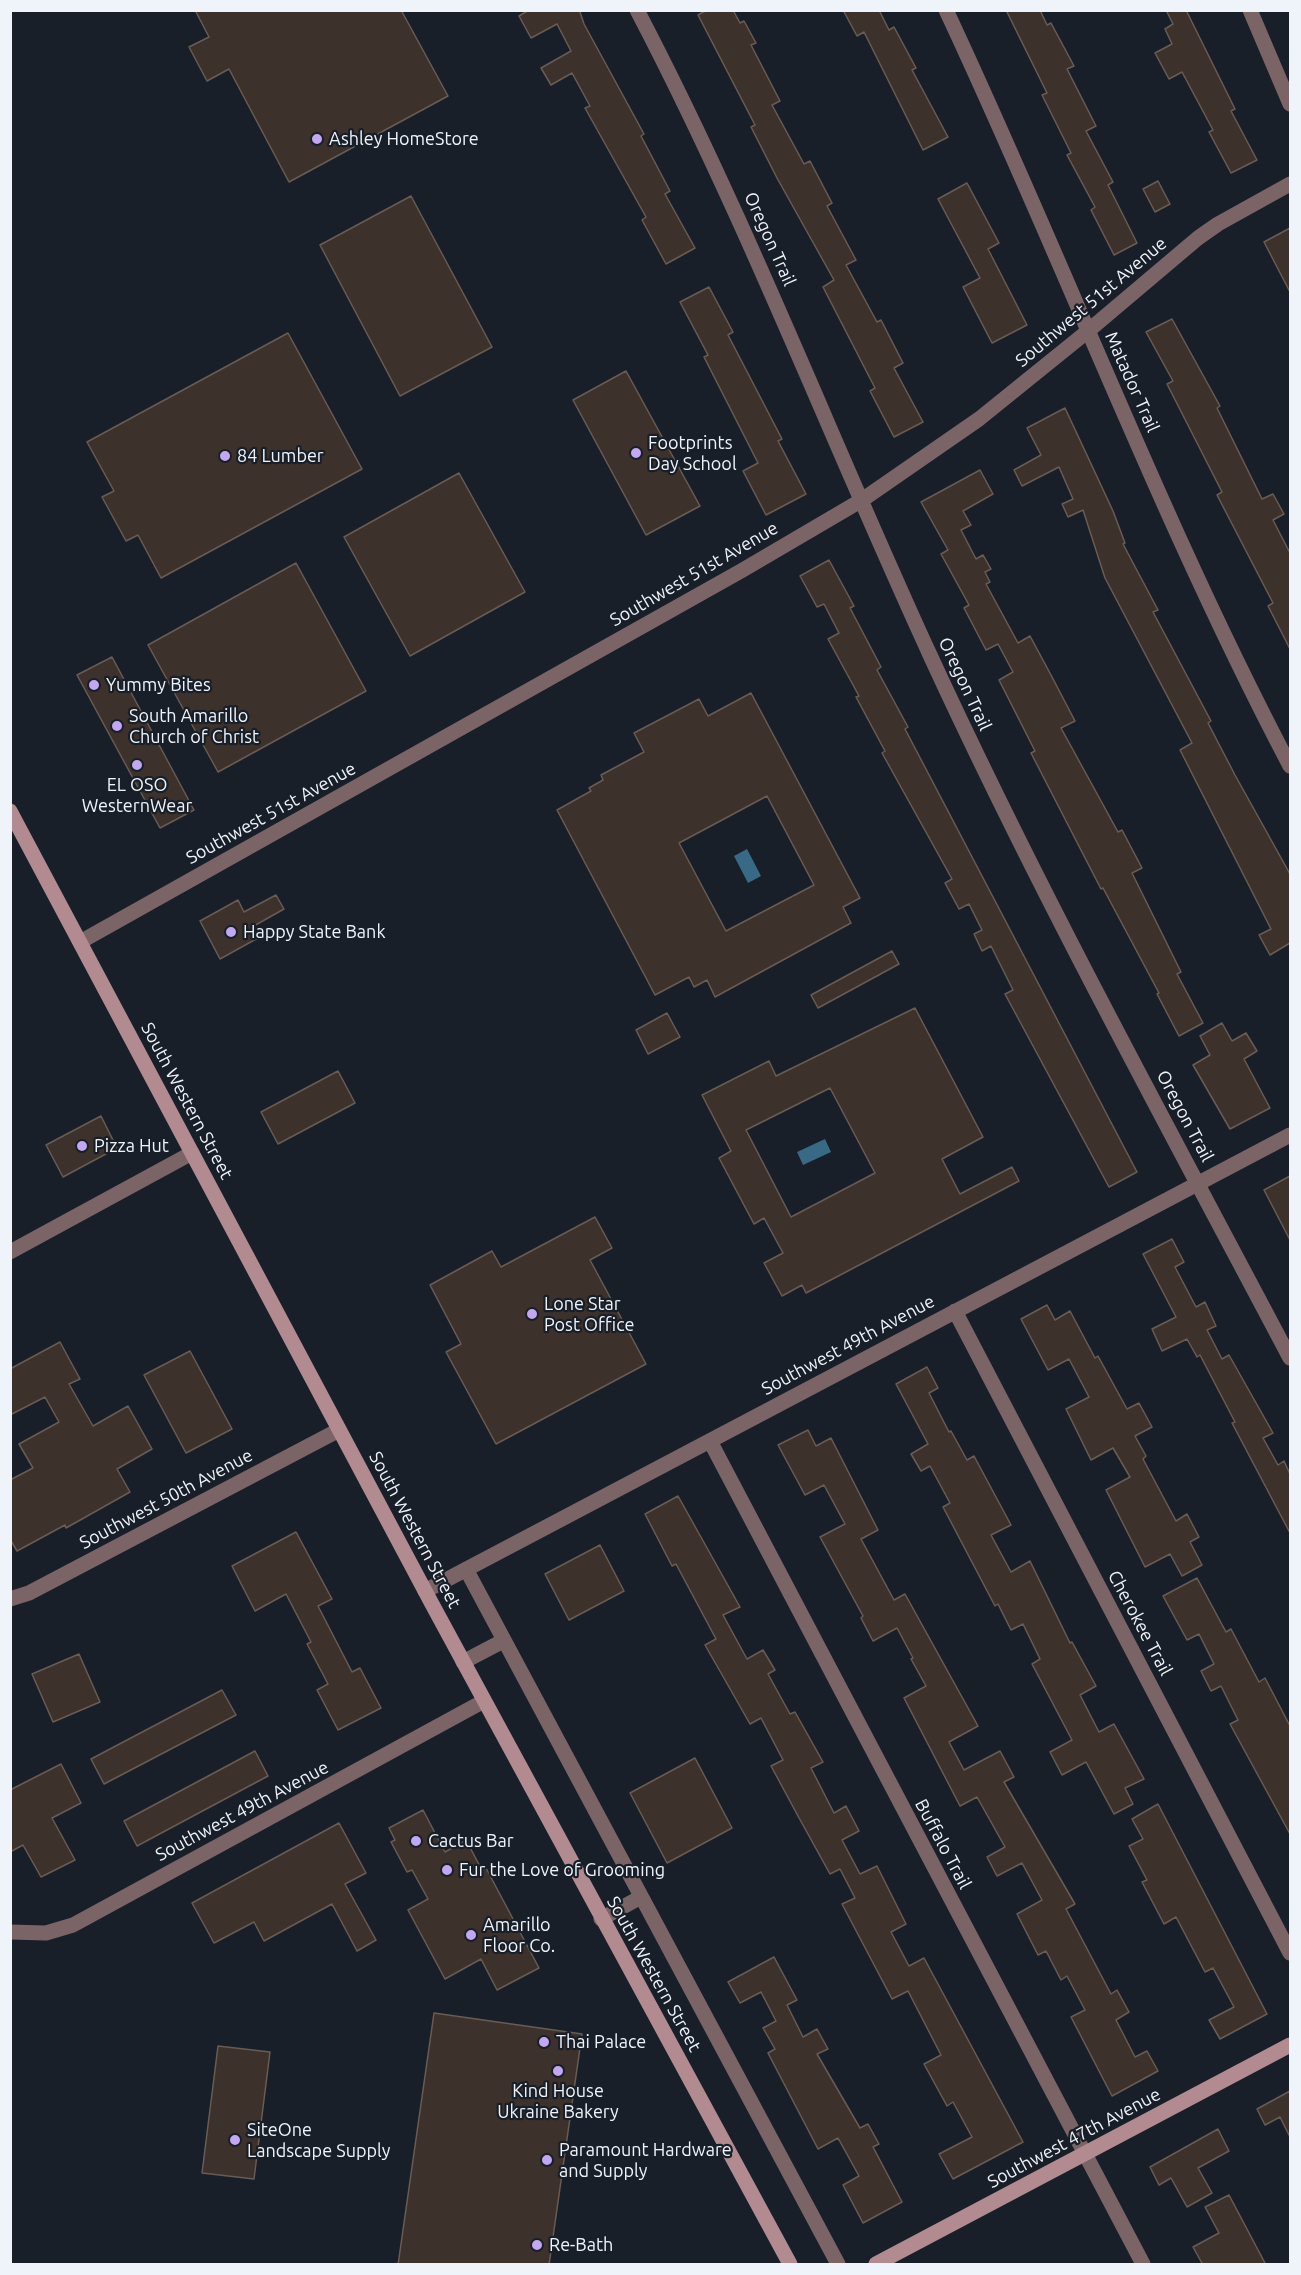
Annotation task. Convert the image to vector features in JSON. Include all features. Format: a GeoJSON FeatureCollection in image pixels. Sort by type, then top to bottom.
{"type":"FeatureCollection","features":[{"type":"Feature","properties":{"kind":"main road","name":"South Western Street"},"geometry":{"type":"LineString","coordinates":[[10,812],[484,1701],[790,2265]]}},
{"type":"Feature","properties":{"kind":"main road","name":"Southwest 47th Avenue"},"geometry":{"type":"LineString","coordinates":[[876,2265],[1290,2045]]}},
{"type":"Feature","properties":{"kind":"street","name":"Oregon Trail"},"geometry":{"type":"LineString","coordinates":[[637,10],[724,183],[928,651],[1007,819],[1290,1358]]}},
{"type":"Feature","properties":{"kind":"street","name":"Matador Trail"},"geometry":{"type":"LineString","coordinates":[[946,10],[1004,133],[1088,331],[1210,604],[1290,766]]}},
{"type":"Feature","properties":{"kind":"street"},"geometry":{"type":"LineString","coordinates":[[1250,10],[1290,104]]}},
{"type":"Feature","properties":{"kind":"street","name":"Southwest 51st Avenue"},"geometry":{"type":"LineString","coordinates":[[80,942],[741,571],[862,500],[979,418],[1088,331],[1198,238],[1218,224],[1290,184]]}},
{"type":"Feature","properties":{"kind":"street","name":"Southwest 49th Avenue"},"geometry":{"type":"LineString","coordinates":[[425,1591],[1290,1134]]}},
{"type":"Feature","properties":{"kind":"street"},"geometry":{"type":"LineString","coordinates":[[10,1252],[192,1153]]}},
{"type":"Feature","properties":{"kind":"street","name":"Cherokee Trail"},"geometry":{"type":"LineString","coordinates":[[954,1311],[1290,1953]]}},
{"type":"Feature","properties":{"kind":"street","name":"Southwest 50th Avenue"},"geometry":{"type":"LineString","coordinates":[[10,1599],[29,1593],[339,1430]]}},
{"type":"Feature","properties":{"kind":"street","name":"Buffalo Trail"},"geometry":{"type":"LineString","coordinates":[[710,1441],[1143,2265]]}},
{"type":"Feature","properties":{"kind":"street","name":"South Western Street"},"geometry":{"type":"LineString","coordinates":[[466,1569],[838,2265]]}},
{"type":"Feature","properties":{"kind":"street"},"geometry":{"type":"LineString","coordinates":[[464,1662],[503,1641]]}},
{"type":"Feature","properties":{"kind":"street","name":"Southwest 49th Avenue"},"geometry":{"type":"LineString","coordinates":[[10,1932],[46,1933],[73,1925],[484,1701]]}},
{"type":"Feature","properties":{"kind":"street"},"geometry":{"type":"LineString","coordinates":[[601,1918],[640,1897]]}},
{"type":"Feature","properties":{"kind":"water"},"geometry":{"type":"Polygon","coordinates":[[[747,849],[761,876],[748,883],[734,856],[747,849]]]}},
{"type":"Feature","properties":{"kind":"water"},"geometry":{"type":"Polygon","coordinates":[[[825,1139],[831,1152],[803,1165],[797,1152],[825,1139]]]}},
{"type":"Feature","properties":{"kind":"building","name":"Ashley HomeStore"},"geometry":{"type":"Polygon","coordinates":[[[195,10],[401,10],[448,96],[289,182],[229,69],[207,81],[189,47],[209,37],[195,10]]]}},
{"type":"Feature","properties":{"kind":"building"},"geometry":{"type":"Polygon","coordinates":[[[529,10],[582,10],[580,12],[584,24],[644,134],[641,136],[670,191],[665,194],[695,248],[666,264],[642,220],[646,217],[585,108],[590,106],[572,73],[551,85],[541,68],[571,51],[557,24],[531,38],[519,16],[529,10]]]}},
{"type":"Feature","properties":{"kind":"building"},"geometry":{"type":"Polygon","coordinates":[[[707,10],[733,10],[740,23],[744,21],[756,43],[751,45],[780,101],[772,105],[804,164],[810,161],[832,203],[827,206],[856,260],[846,265],[877,322],[881,320],[903,363],[894,368],[923,422],[894,437],[870,391],[875,388],[823,287],[834,280],[777,178],[751,127],[755,125],[698,15],[707,10]]]}},
{"type":"Feature","properties":{"kind":"building"},"geometry":{"type":"Polygon","coordinates":[[[843,10],[879,10],[889,30],[894,27],[916,68],[912,70],[948,137],[923,150],[864,32],[857,36],[843,10]]]}},
{"type":"Feature","properties":{"kind":"building"},"geometry":{"type":"Polygon","coordinates":[[[1006,10],[1040,10],[1047,25],[1051,23],[1074,66],[1067,69],[1096,126],[1086,131],[1113,182],[1108,185],[1137,243],[1114,255],[1091,210],[1095,207],[1067,155],[1071,153],[1042,95],[1047,93],[1006,10]]]}},
{"type":"Feature","properties":{"kind":"building"},"geometry":{"type":"Polygon","coordinates":[[[1166,10],[1186,10],[1235,109],[1231,111],[1257,160],[1231,173],[1209,132],[1213,130],[1182,72],[1169,79],[1155,53],[1172,44],[1165,29],[1173,24],[1166,10]]]}},
{"type":"Feature","properties":{"kind":"building"},"geometry":{"type":"Polygon","coordinates":[[[1158,181],[1170,204],[1155,212],[1143,189],[1158,181]]]}},
{"type":"Feature","properties":{"kind":"building"},"geometry":{"type":"Polygon","coordinates":[[[967,183],[999,243],[988,249],[1027,325],[992,343],[963,287],[980,278],[938,199],[967,183]]]}},
{"type":"Feature","properties":{"kind":"building"},"geometry":{"type":"Polygon","coordinates":[[[411,196],[492,347],[400,396],[320,245],[411,196]]]}},
{"type":"Feature","properties":{"kind":"building"},"geometry":{"type":"Polygon","coordinates":[[[1290,228],[1290,292],[1264,242],[1290,228]]]}},
{"type":"Feature","properties":{"kind":"building"},"geometry":{"type":"Polygon","coordinates":[[[709,287],[733,332],[728,335],[782,439],[778,441],[806,494],[766,515],[743,471],[758,463],[704,357],[708,355],[680,302],[709,287]]]}},
{"type":"Feature","properties":{"kind":"building"},"geometry":{"type":"Polygon","coordinates":[[[1172,319],[1220,406],[1217,408],[1262,499],[1273,494],[1284,514],[1273,520],[1290,553],[1290,649],[1268,606],[1273,603],[1217,495],[1222,492],[1167,384],[1173,381],[1146,332],[1172,319]]]}},
{"type":"Feature","properties":{"kind":"building","name":"84 Lumber"},"geometry":{"type":"Polygon","coordinates":[[[288,333],[362,469],[161,578],[138,535],[126,541],[102,497],[114,491],[87,442],[288,333]]]}},
{"type":"Feature","properties":{"kind":"building","name":"Footprints Day School"},"geometry":{"type":"Polygon","coordinates":[[[626,371],[700,506],[646,535],[573,400],[626,371]]]}},
{"type":"Feature","properties":{"kind":"building"},"geometry":{"type":"Polygon","coordinates":[[[1065,408],[1113,511],[1125,543],[1123,544],[1158,610],[1153,612],[1211,721],[1208,723],[1235,775],[1290,874],[1290,943],[1270,955],[1259,935],[1271,929],[1180,750],[1192,743],[1105,578],[1083,510],[1068,517],[1062,504],[1073,499],[1059,467],[1022,486],[1014,470],[1041,455],[1027,428],[1065,408]]]}},
{"type":"Feature","properties":{"kind":"building"},"geometry":{"type":"Polygon","coordinates":[[[980,470],[993,494],[963,511],[971,525],[961,530],[976,559],[983,555],[991,569],[985,572],[990,582],[986,584],[1018,643],[1030,636],[1051,675],[1075,721],[1061,728],[1118,832],[1122,830],[1142,868],[1132,873],[1181,972],[1177,974],[1203,1023],[1179,1036],[1157,994],[1159,993],[1103,888],[1101,889],[1031,753],[1035,751],[999,680],[1013,672],[998,644],[986,650],[964,608],[969,605],[941,554],[948,550],[921,502],[980,470]]]}},
{"type":"Feature","properties":{"kind":"building"},"geometry":{"type":"Polygon","coordinates":[[[459,473],[525,592],[410,656],[344,537],[459,473]]]}},
{"type":"Feature","properties":{"kind":"building"},"geometry":{"type":"Polygon","coordinates":[[[829,560],[854,606],[850,608],[881,667],[877,670],[908,727],[905,729],[1137,1172],[1109,1187],[1005,994],[1013,990],[991,946],[982,951],[974,934],[982,930],[969,904],[959,909],[945,883],[952,879],[882,753],[885,751],[856,697],[859,696],[828,639],[839,633],[824,604],[817,607],[800,576],[829,560]]]}},
{"type":"Feature","properties":{"kind":"building"},"geometry":{"type":"Polygon","coordinates":[[[296,563],[366,691],[218,772],[148,645],[296,563]]]}},
{"type":"Feature","properties":{"kind":"building"},"geometry":{"type":"Polygon","coordinates":[[[112,657],[194,810],[160,828],[77,675],[112,657]]]}},
{"type":"Feature","properties":{"kind":"building"},"geometry":{"type":"Polygon","coordinates":[[[751,693],[860,898],[843,907],[851,923],[715,997],[707,980],[694,987],[689,977],[655,995],[557,810],[591,791],[589,788],[603,780],[601,775],[644,752],[634,733],[699,699],[708,716],[751,693]],[[767,796],[679,843],[726,931],[814,885],[767,796]]]}},
{"type":"Feature","properties":{"kind":"building","name":"Happy State Bank"},"geometry":{"type":"Polygon","coordinates":[[[276,895],[284,909],[252,927],[258,938],[220,959],[200,921],[238,900],[244,912],[276,895]]]}},
{"type":"Feature","properties":{"kind":"building"},"geometry":{"type":"Polygon","coordinates":[[[892,951],[899,964],[818,1008],[811,995],[892,951]]]}},
{"type":"Feature","properties":{"kind":"building"},"geometry":{"type":"Polygon","coordinates":[[[915,1008],[983,1137],[942,1159],[960,1194],[1012,1167],[1019,1181],[806,1293],[802,1285],[782,1296],[764,1263],[783,1253],[764,1218],[754,1224],[719,1158],[731,1151],[702,1095],[769,1061],[776,1076],[915,1008]],[[830,1088],[746,1130],[791,1217],[875,1173],[830,1088]]]}},
{"type":"Feature","properties":{"kind":"building"},"geometry":{"type":"Polygon","coordinates":[[[667,1013],[680,1037],[648,1054],[636,1030],[667,1013]]]}},
{"type":"Feature","properties":{"kind":"building"},"geometry":{"type":"Polygon","coordinates":[[[1222,1023],[1232,1041],[1246,1033],[1257,1051],[1244,1059],[1270,1108],[1230,1129],[1193,1065],[1210,1055],[1200,1036],[1222,1023]]]}},
{"type":"Feature","properties":{"kind":"building"},"geometry":{"type":"Polygon","coordinates":[[[338,1071],[355,1103],[278,1144],[261,1112],[338,1071]]]}},
{"type":"Feature","properties":{"kind":"building","name":"Pizza Hut"},"geometry":{"type":"Polygon","coordinates":[[[101,1116],[117,1148],[63,1177],[46,1145],[101,1116]]]}},
{"type":"Feature","properties":{"kind":"building"},"geometry":{"type":"Polygon","coordinates":[[[1290,1176],[1290,1240],[1264,1190],[1290,1176]]]}},
{"type":"Feature","properties":{"kind":"building","name":"Lone Star Post Office"},"geometry":{"type":"Polygon","coordinates":[[[595,1217],[612,1248],[590,1260],[646,1364],[496,1444],[446,1352],[461,1344],[430,1285],[492,1251],[501,1267],[595,1217]]]}},
{"type":"Feature","properties":{"kind":"building"},"geometry":{"type":"Polygon","coordinates":[[[1172,1239],[1184,1262],[1175,1267],[1196,1307],[1205,1302],[1216,1326],[1207,1330],[1222,1359],[1229,1355],[1273,1433],[1263,1438],[1278,1465],[1284,1461],[1290,1474],[1290,1533],[1232,1423],[1235,1422],[1200,1355],[1197,1357],[1187,1339],[1162,1351],[1152,1329],[1176,1317],[1143,1254],[1172,1239]]]}},
{"type":"Feature","properties":{"kind":"building"},"geometry":{"type":"Polygon","coordinates":[[[1047,1305],[1055,1320],[1070,1311],[1095,1358],[1098,1356],[1127,1409],[1139,1403],[1152,1427],[1135,1436],[1146,1456],[1143,1459],[1176,1521],[1187,1514],[1199,1537],[1190,1542],[1202,1565],[1182,1576],[1170,1554],[1145,1567],[1106,1490],[1130,1477],[1113,1448],[1091,1460],[1066,1409],[1089,1397],[1069,1359],[1048,1370],[1021,1319],[1047,1305]]]}},
{"type":"Feature","properties":{"kind":"building"},"geometry":{"type":"Polygon","coordinates":[[[60,1342],[80,1379],[69,1384],[93,1426],[128,1406],[152,1449],[117,1469],[130,1492],[66,1528],[65,1525],[17,1551],[10,1539],[10,1480],[33,1468],[19,1444],[59,1422],[45,1397],[10,1415],[10,1369],[60,1342]]]}},
{"type":"Feature","properties":{"kind":"building"},"geometry":{"type":"Polygon","coordinates":[[[190,1351],[232,1429],[186,1453],[144,1375],[190,1351]]]}},
{"type":"Feature","properties":{"kind":"building"},"geometry":{"type":"Polygon","coordinates":[[[927,1367],[938,1388],[929,1393],[949,1432],[951,1431],[967,1460],[974,1456],[1011,1525],[991,1535],[1011,1572],[1030,1561],[1070,1643],[1072,1642],[1096,1686],[1080,1695],[1099,1732],[1114,1724],[1144,1779],[1125,1788],[1133,1804],[1114,1814],[1086,1762],[1062,1775],[1050,1752],[1072,1740],[1032,1664],[1040,1659],[1023,1624],[1011,1630],[998,1604],[995,1606],[943,1507],[950,1503],[930,1466],[921,1471],[911,1454],[928,1444],[896,1384],[927,1367]]]}},
{"type":"Feature","properties":{"kind":"building"},"geometry":{"type":"Polygon","coordinates":[[[808,1430],[816,1446],[831,1438],[878,1530],[861,1539],[894,1600],[905,1594],[978,1726],[949,1742],[964,1770],[1000,1751],[1014,1777],[1004,1782],[1075,1904],[1066,1909],[1111,1994],[1117,1990],[1129,2012],[1116,2020],[1135,2057],[1147,2051],[1158,2071],[1112,2096],[1071,2017],[1085,2010],[1067,1976],[1061,1980],[1046,1951],[1038,1955],[1017,1914],[1042,1900],[1022,1863],[997,1876],[987,1857],[1005,1847],[977,1797],[960,1806],[904,1698],[926,1686],[911,1659],[913,1658],[897,1628],[873,1641],[861,1618],[863,1616],[820,1537],[845,1524],[824,1485],[805,1495],[778,1445],[808,1430]]]}},
{"type":"Feature","properties":{"kind":"building"},"geometry":{"type":"Polygon","coordinates":[[[678,1496],[740,1607],[723,1615],[747,1659],[763,1650],[775,1670],[768,1674],[790,1714],[795,1712],[823,1762],[811,1768],[834,1813],[846,1806],[859,1831],[842,1840],[860,1874],[877,1866],[906,1924],[891,1932],[909,1966],[924,1958],[1023,2142],[953,2179],[939,2154],[972,2137],[953,2102],[947,2106],[924,2064],[941,2055],[908,1991],[892,1999],[842,1904],[855,1898],[840,1869],[830,1874],[798,1816],[771,1766],[783,1760],[761,1718],[750,1724],[705,1645],[716,1639],[676,1564],[672,1566],[645,1514],[678,1496]]]}},
{"type":"Feature","properties":{"kind":"building"},"geometry":{"type":"Polygon","coordinates":[[[296,1532],[332,1599],[318,1606],[352,1672],[360,1668],[381,1708],[338,1730],[317,1690],[328,1684],[307,1644],[311,1642],[286,1594],[255,1611],[232,1566],[296,1532]]]}},
{"type":"Feature","properties":{"kind":"building"},"geometry":{"type":"Polygon","coordinates":[[[600,1545],[624,1591],[569,1620],[545,1574],[600,1545]]]}},
{"type":"Feature","properties":{"kind":"building"},"geometry":{"type":"Polygon","coordinates":[[[1197,1578],[1226,1632],[1231,1629],[1259,1682],[1265,1678],[1290,1726],[1290,1834],[1230,1724],[1238,1720],[1221,1686],[1211,1691],[1201,1671],[1214,1664],[1199,1634],[1187,1640],[1163,1596],[1197,1578]]]}},
{"type":"Feature","properties":{"kind":"building"},"geometry":{"type":"Polygon","coordinates":[[[79,1654],[100,1702],[53,1722],[32,1674],[79,1654]]]}},
{"type":"Feature","properties":{"kind":"building"},"geometry":{"type":"Polygon","coordinates":[[[222,1690],[236,1715],[104,1784],[91,1759],[222,1690]]]}},
{"type":"Feature","properties":{"kind":"building"},"geometry":{"type":"Polygon","coordinates":[[[255,1751],[268,1776],[137,1846],[124,1821],[255,1751]]]}},
{"type":"Feature","properties":{"kind":"building"},"geometry":{"type":"Polygon","coordinates":[[[695,1758],[732,1828],[667,1863],[630,1793],[695,1758]]]}},
{"type":"Feature","properties":{"kind":"building"},"geometry":{"type":"Polygon","coordinates":[[[61,1764],[81,1803],[52,1818],[75,1860],[41,1877],[23,1845],[10,1852],[10,1790],[61,1764]]]}},
{"type":"Feature","properties":{"kind":"building"},"geometry":{"type":"Polygon","coordinates":[[[1158,1804],[1267,2014],[1220,2039],[1209,2020],[1234,2007],[1213,1968],[1205,1972],[1176,1917],[1164,1924],[1142,1882],[1147,1880],[1129,1846],[1143,1839],[1132,1819],[1158,1804]]]}},
{"type":"Feature","properties":{"kind":"building","name":"Amarillo Floor Co."},"geometry":{"type":"Polygon","coordinates":[[[423,1810],[445,1852],[466,1840],[482,1870],[486,1868],[539,1968],[497,1990],[481,1959],[445,1979],[408,1910],[428,1899],[412,1870],[407,1872],[391,1842],[395,1840],[389,1828],[423,1810]]]}},
{"type":"Feature","properties":{"kind":"building"},"geometry":{"type":"Polygon","coordinates":[[[339,1823],[366,1873],[345,1884],[376,1940],[357,1951],[332,1904],[264,1941],[254,1922],[214,1943],[192,1903],[339,1823]]]}},
{"type":"Feature","properties":{"kind":"building"},"geometry":{"type":"Polygon","coordinates":[[[774,1957],[797,2000],[787,2005],[803,2037],[817,2029],[828,2049],[817,2054],[860,2128],[868,2124],[879,2144],[873,2147],[902,2202],[863,2223],[843,2185],[859,2176],[838,2138],[818,2149],[768,2053],[775,2049],[763,2028],[776,2021],[761,1992],[740,2003],[728,1982],[774,1957]]]}},
{"type":"Feature","properties":{"kind":"building"},"geometry":{"type":"Polygon","coordinates":[[[434,2013],[582,2034],[549,2265],[398,2265],[434,2013]]]}},
{"type":"Feature","properties":{"kind":"building"},"geometry":{"type":"Polygon","coordinates":[[[218,2046],[270,2052],[254,2179],[202,2173],[218,2046]]]}},
{"type":"Feature","properties":{"kind":"building"},"geometry":{"type":"Polygon","coordinates":[[[1290,2091],[1290,2137],[1280,2117],[1265,2125],[1257,2109],[1290,2091]]]}},
{"type":"Feature","properties":{"kind":"building"},"geometry":{"type":"Polygon","coordinates":[[[1218,2129],[1229,2151],[1198,2168],[1212,2193],[1187,2207],[1171,2178],[1159,2185],[1150,2167],[1218,2129]]]}},
{"type":"Feature","properties":{"kind":"building"},"geometry":{"type":"Polygon","coordinates":[[[1229,2195],[1266,2265],[1203,2265],[1193,2247],[1219,2233],[1205,2207],[1229,2195]]]}},
{"type":"Feature","properties":{"kind":"place","name":"Ashley HomeStore"},"geometry":{"type":"Point","coordinates":[317,139]}},
{"type":"Feature","properties":{"kind":"place","name":"Footprints Day School"},"geometry":{"type":"Point","coordinates":[636,453]}},
{"type":"Feature","properties":{"kind":"place","name":"84 Lumber"},"geometry":{"type":"Point","coordinates":[225,456]}},
{"type":"Feature","properties":{"kind":"place","name":"Yummy Bites"},"geometry":{"type":"Point","coordinates":[94,685]}},
{"type":"Feature","properties":{"kind":"place","name":"South Amarillo Church of Christ"},"geometry":{"type":"Point","coordinates":[117,726]}},
{"type":"Feature","properties":{"kind":"place","name":"EL OSO WesternWear"},"geometry":{"type":"Point","coordinates":[137,765]}},
{"type":"Feature","properties":{"kind":"place","name":"Happy State Bank"},"geometry":{"type":"Point","coordinates":[231,932]}},
{"type":"Feature","properties":{"kind":"place","name":"Pizza Hut"},"geometry":{"type":"Point","coordinates":[82,1146]}},
{"type":"Feature","properties":{"kind":"place","name":"Lone Star Post Office"},"geometry":{"type":"Point","coordinates":[532,1314]}},
{"type":"Feature","properties":{"kind":"place","name":"Cactus Bar"},"geometry":{"type":"Point","coordinates":[416,1841]}},
{"type":"Feature","properties":{"kind":"place","name":"Fur the Love of Grooming"},"geometry":{"type":"Point","coordinates":[447,1870]}},
{"type":"Feature","properties":{"kind":"place","name":"Amarillo Floor Co."},"geometry":{"type":"Point","coordinates":[471,1935]}},
{"type":"Feature","properties":{"kind":"place","name":"Thai Palace"},"geometry":{"type":"Point","coordinates":[544,2042]}},
{"type":"Feature","properties":{"kind":"place","name":"Kind House Ukraine Bakery"},"geometry":{"type":"Point","coordinates":[558,2071]}},
{"type":"Feature","properties":{"kind":"place","name":"SiteOne Landscape Supply"},"geometry":{"type":"Point","coordinates":[235,2140]}},
{"type":"Feature","properties":{"kind":"place","name":"Paramount Hardware and Supply"},"geometry":{"type":"Point","coordinates":[547,2160]}},
{"type":"Feature","properties":{"kind":"place","name":"Re-Bath"},"geometry":{"type":"Point","coordinates":[537,2245]}}]}
